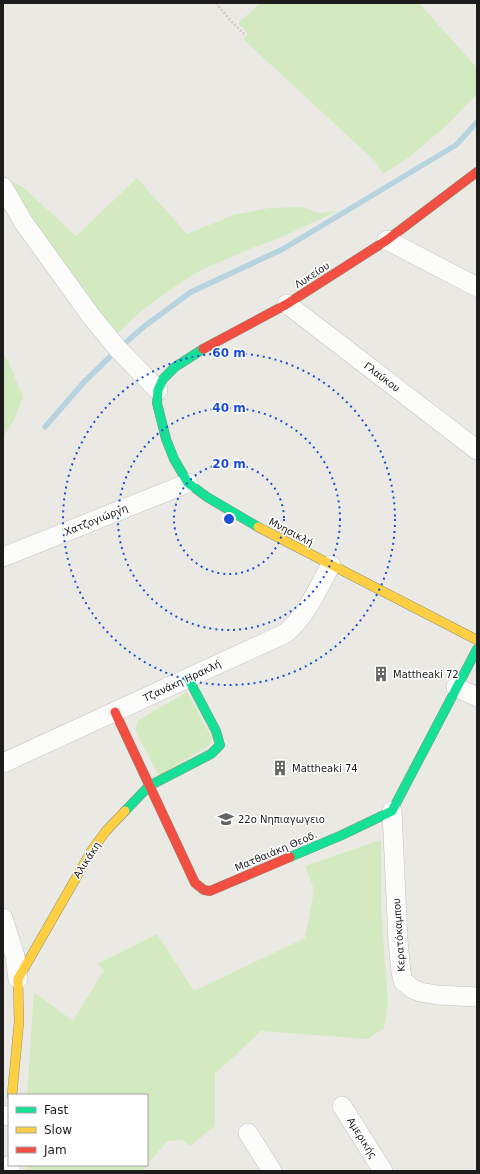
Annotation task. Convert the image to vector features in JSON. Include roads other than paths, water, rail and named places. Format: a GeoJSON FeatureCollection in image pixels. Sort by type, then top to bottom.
{"type":"FeatureCollection","features":[{"type":"Feature","properties":{"kind":"street","name":"Λυκείου"},"geometry":{"type":"LineString","coordinates":[[158,390],[163,379],[175,367],[196,353],[287,304],[387,240],[477,172]]}},
{"type":"Feature","properties":{"kind":"street"},"geometry":{"type":"LineString","coordinates":[[3,187],[24,223],[91,316],[118,349],[158,390]]}},
{"type":"Feature","properties":{"kind":"street"},"geometry":{"type":"LineString","coordinates":[[387,240],[477,287]]}},
{"type":"Feature","properties":{"kind":"street","name":"Γλαύκου"},"geometry":{"type":"LineString","coordinates":[[287,304],[477,450]]}},
{"type":"Feature","properties":{"kind":"street","name":"Μνησικλή"},"geometry":{"type":"LineString","coordinates":[[158,390],[157,403],[166,439],[174,459],[188,483],[206,497],[231,512],[477,640]]}},
{"type":"Feature","properties":{"kind":"street","name":"Χατζογιώργη"},"geometry":{"type":"LineString","coordinates":[[3,557],[188,483]]}},
{"type":"Feature","properties":{"kind":"street","name":"Τζανάκη Ηρακλή"},"geometry":{"type":"LineString","coordinates":[[3,763],[286,633],[308,607],[331,565]]}},
{"type":"Feature","properties":{"kind":"street"},"geometry":{"type":"LineString","coordinates":[[392,811],[477,649]]}},
{"type":"Feature","properties":{"kind":"street","name":"Αλικάκη"},"geometry":{"type":"LineString","coordinates":[[18,979],[92,850],[106,831],[149,786],[211,754],[220,745],[216,731],[188,678]]}},
{"type":"Feature","properties":{"kind":"street"},"geometry":{"type":"LineString","coordinates":[[456,687],[477,697]]}},
{"type":"Feature","properties":{"kind":"street","name":"Ματθαιάκη Θεοδ."},"geometry":{"type":"LineString","coordinates":[[115,712],[195,883],[204,890],[210,891],[342,836],[392,811]]}},
{"type":"Feature","properties":{"kind":"street","name":"Κερατόκαμπου"},"geometry":{"type":"LineString","coordinates":[[392,811],[398,941],[403,981],[412,989],[420,992],[438,995],[477,997]]}},
{"type":"Feature","properties":{"kind":"street"},"geometry":{"type":"LineString","coordinates":[[3,918],[15,956],[20,996],[12,1094]]}},
{"type":"Feature","properties":{"kind":"street","name":"Αμερικής"},"geometry":{"type":"LineString","coordinates":[[342,1106],[383,1171]]}},
{"type":"Feature","properties":{"kind":"street"},"geometry":{"type":"LineString","coordinates":[[248,1133],[272,1171]]}},
{"type":"Feature","properties":{"kind":"waterway"},"geometry":{"type":"LineString","coordinates":[[45,427],[84,382],[118,349],[146,325],[191,292],[283,249],[456,145],[477,122]]}},
{"type":"Feature","properties":{"kind":"place","name":"Mattheaki 72"},"geometry":{"type":"Point","coordinates":[381,674]}},
{"type":"Feature","properties":{"kind":"place","name":"Mattheaki 74"},"geometry":{"type":"Point","coordinates":[280,768]}},
{"type":"Feature","properties":{"kind":"place","name":"22ο Νηπιαγωγειο"},"geometry":{"type":"Point","coordinates":[226,819]}}]}
